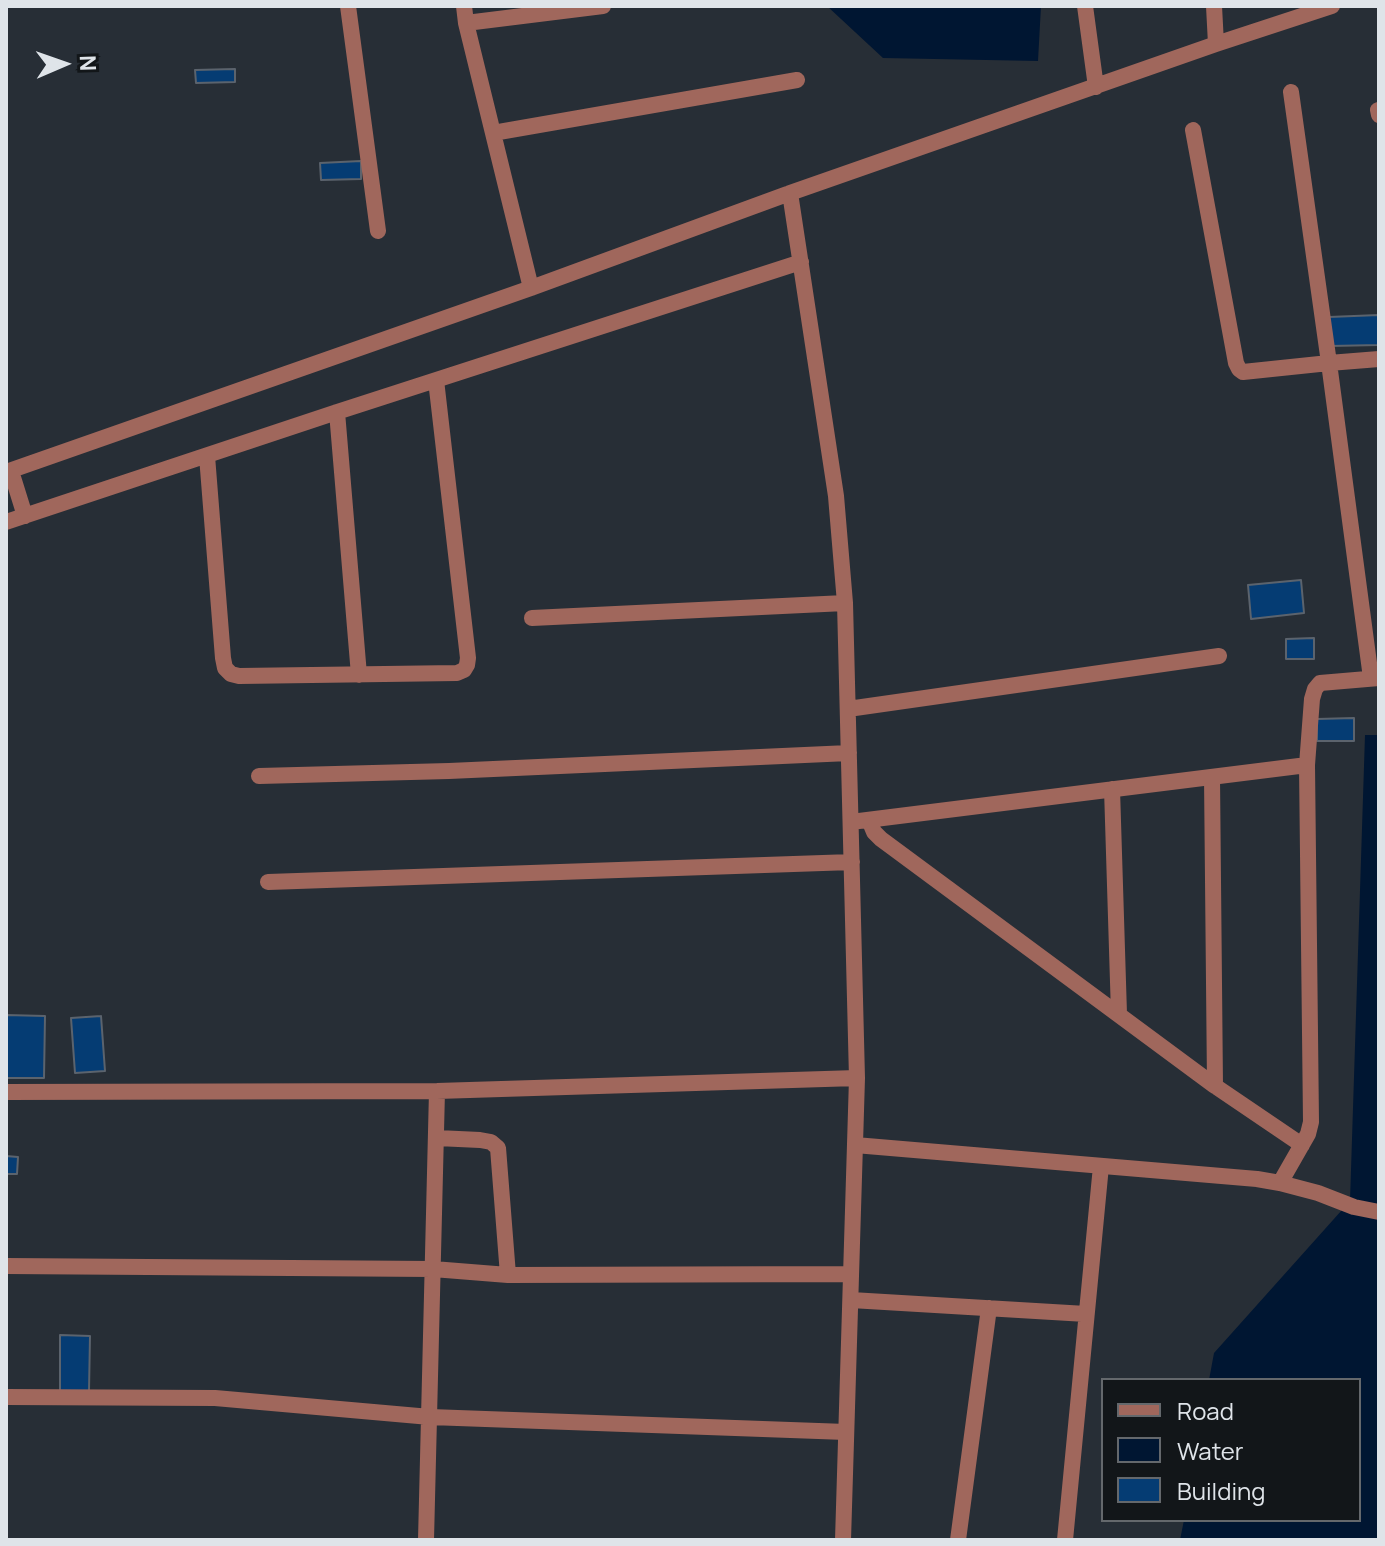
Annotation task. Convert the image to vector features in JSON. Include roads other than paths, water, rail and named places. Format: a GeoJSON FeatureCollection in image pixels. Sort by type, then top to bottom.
{"type":"FeatureCollection","features":[{"type":"Feature","properties":{"kind":"street"},"geometry":{"type":"LineString","coordinates":[[348,6],[378,231]]}},
{"type":"Feature","properties":{"kind":"street"},"geometry":{"type":"LineString","coordinates":[[464,6],[531,288]]}},
{"type":"Feature","properties":{"kind":"street"},"geometry":{"type":"LineString","coordinates":[[466,23],[603,6]]}},
{"type":"Feature","properties":{"kind":"street"},"geometry":{"type":"LineString","coordinates":[[1085,6],[1096,87]]}},
{"type":"Feature","properties":{"kind":"street"},"geometry":{"type":"LineString","coordinates":[[1214,6],[1216,44]]}},
{"type":"Feature","properties":{"kind":"street"},"geometry":{"type":"LineString","coordinates":[[24,512],[8,472],[531,288],[790,193],[1331,6]]}},
{"type":"Feature","properties":{"kind":"street"},"geometry":{"type":"LineString","coordinates":[[493,133],[797,80]]}},
{"type":"Feature","properties":{"kind":"street"},"geometry":{"type":"LineString","coordinates":[[1280,1183],[1308,1134],[1311,1122],[1307,765],[1312,699],[1320,683],[1375,678],[1291,92]]}},
{"type":"Feature","properties":{"kind":"street"},"geometry":{"type":"LineString","coordinates":[[1193,130],[1239,369],[1243,372],[1379,359]]}},
{"type":"Feature","properties":{"kind":"street"},"geometry":{"type":"LineString","coordinates":[[790,193],[836,496],[845,603],[857,1078],[843,1540]]}},
{"type":"Feature","properties":{"kind":"street"},"geometry":{"type":"LineString","coordinates":[[6,522],[24,512],[207,456],[801,262]]}},
{"type":"Feature","properties":{"kind":"street"},"geometry":{"type":"LineString","coordinates":[[207,456],[225,668],[231,674],[457,673],[464,670],[468,658],[436,380]]}},
{"type":"Feature","properties":{"kind":"street"},"geometry":{"type":"LineString","coordinates":[[337,412],[359,675]]}},
{"type":"Feature","properties":{"kind":"street"},"geometry":{"type":"LineString","coordinates":[[532,618],[845,603]]}},
{"type":"Feature","properties":{"kind":"street"},"geometry":{"type":"LineString","coordinates":[[848,709],[1219,656]]}},
{"type":"Feature","properties":{"kind":"street"},"geometry":{"type":"LineString","coordinates":[[259,776],[449,771],[849,753]]}},
{"type":"Feature","properties":{"kind":"street"},"geometry":{"type":"LineString","coordinates":[[851,822],[1307,765]]}},
{"type":"Feature","properties":{"kind":"street"},"geometry":{"type":"LineString","coordinates":[[1212,777],[1215,1086]]}},
{"type":"Feature","properties":{"kind":"street"},"geometry":{"type":"LineString","coordinates":[[1112,789],[1119,1014]]}},
{"type":"Feature","properties":{"kind":"street"},"geometry":{"type":"LineString","coordinates":[[869,820],[881,839],[1215,1086],[1302,1145]]}},
{"type":"Feature","properties":{"kind":"street"},"geometry":{"type":"LineString","coordinates":[[268,882],[852,862]]}},
{"type":"Feature","properties":{"kind":"street"},"geometry":{"type":"LineString","coordinates":[[6,1092],[437,1091],[857,1078]]}},
{"type":"Feature","properties":{"kind":"street"},"geometry":{"type":"LineString","coordinates":[[426,1540],[437,1091]]}},
{"type":"Feature","properties":{"kind":"street"},"geometry":{"type":"LineString","coordinates":[[437,1138],[480,1140],[491,1142],[498,1148],[508,1275]]}},
{"type":"Feature","properties":{"kind":"street"},"geometry":{"type":"LineString","coordinates":[[855,1145],[1280,1183],[1379,1212]]}},
{"type":"Feature","properties":{"kind":"street"},"geometry":{"type":"LineString","coordinates":[[1065,1540],[1101,1166]]}},
{"type":"Feature","properties":{"kind":"street"},"geometry":{"type":"LineString","coordinates":[[6,1266],[433,1269],[508,1275],[851,1274]]}},
{"type":"Feature","properties":{"kind":"street"},"geometry":{"type":"LineString","coordinates":[[851,1300],[1086,1314]]}},
{"type":"Feature","properties":{"kind":"street"},"geometry":{"type":"LineString","coordinates":[[958,1540],[989,1308]]}},
{"type":"Feature","properties":{"kind":"street"},"geometry":{"type":"LineString","coordinates":[[6,1397],[215,1398],[430,1417],[846,1432]]}},
{"type":"Feature","properties":{"kind":"water"},"geometry":{"type":"Polygon","coordinates":[[[827,6],[1041,6],[1038,61],[883,58],[827,6]]]}},
{"type":"Feature","properties":{"kind":"water"},"geometry":{"type":"Polygon","coordinates":[[[1365,735],[1379,735],[1379,1540],[1180,1540],[1184,1522],[1361,1522],[1361,1378],[1209,1378],[1214,1353],[1350,1201],[1365,735]]]}}]}
